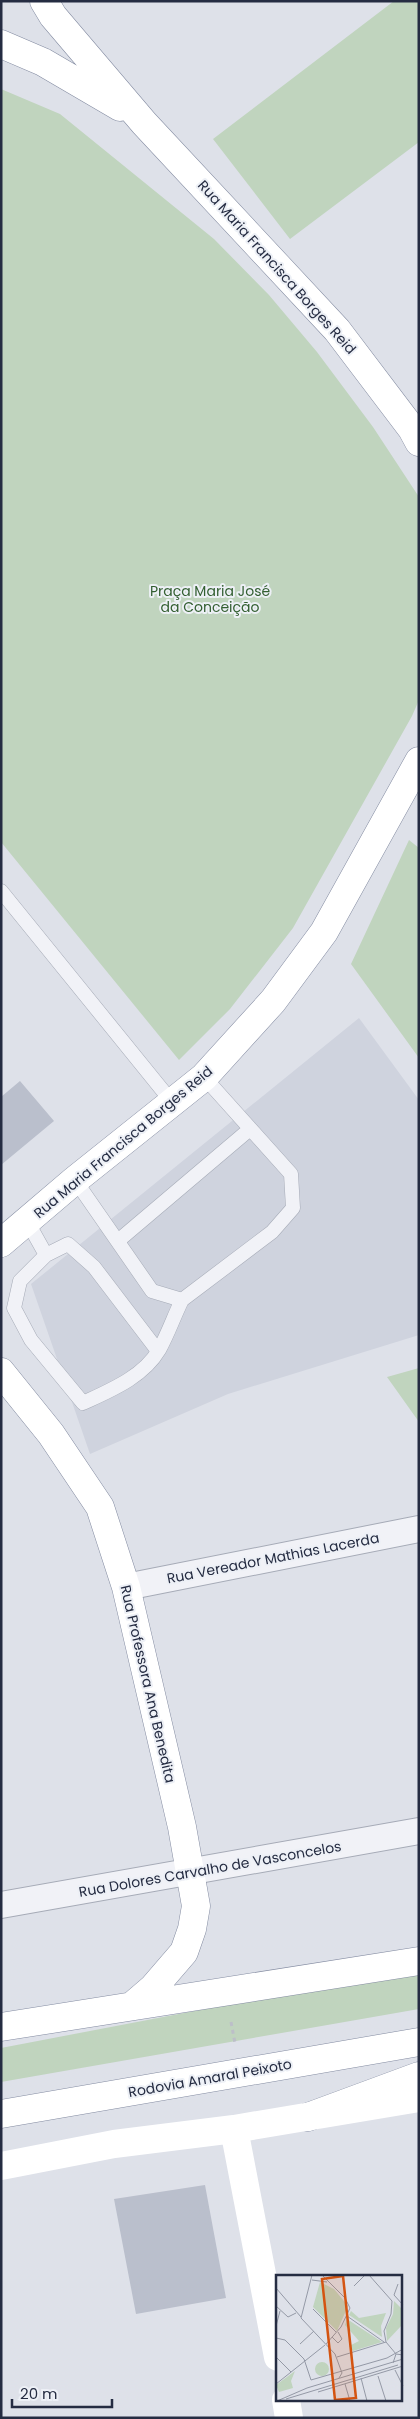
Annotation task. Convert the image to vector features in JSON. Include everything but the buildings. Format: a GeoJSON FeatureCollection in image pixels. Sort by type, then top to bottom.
{"type":"FeatureCollection","features":[{"type":"Feature","properties":{"kind":"main road","name":"Rua Maria Francisca Borges Reid"},"geometry":{"type":"LineString","coordinates":[[44,1],[53,16],[144,122],[337,330],[412,429],[419,442]]}},
{"type":"Feature","properties":{"kind":"main road","name":"Rua Maria Francisca Borges Reid"},"geometry":{"type":"LineString","coordinates":[[1,44],[51,66],[99,93],[144,122]]}},
{"type":"Feature","properties":{"kind":"main road","name":"Rua Maria Francisca Borges Reid"},"geometry":{"type":"LineString","coordinates":[[9,1236],[75,1180],[204,1077],[273,1001],[324,932],[412,794],[419,760]]}},
{"type":"Feature","properties":{"kind":"main road","name":"Rua Professora Ana Benedita"},"geometry":{"type":"LineString","coordinates":[[1,1372],[51,1434],[100,1507],[126,1587],[182,1827],[196,1906],[192,1929],[184,1952],[153,1988],[132,2006]]}},
{"type":"Feature","properties":{"kind":"main road"},"geometry":{"type":"LineString","coordinates":[[1,2027],[419,1961]]}},
{"type":"Feature","properties":{"kind":"main road","name":"Rodovia Amaral Peixoto"},"geometry":{"type":"LineString","coordinates":[[1,2114],[419,2042]]}},
{"type":"Feature","properties":{"kind":"main road"},"geometry":{"type":"LineString","coordinates":[[308,2117],[419,2076]]}},
{"type":"Feature","properties":{"kind":"main road"},"geometry":{"type":"LineString","coordinates":[[1,2166],[114,2144],[234,2129],[419,2098]]}},
{"type":"Feature","properties":{"kind":"main road"},"geometry":{"type":"LineString","coordinates":[[234,2129],[276,2347]]}},
{"type":"Feature","properties":{"kind":"main road"},"geometry":{"type":"LineString","coordinates":[[286,2402],[289,2418]]}},
{"type":"Feature","properties":{"kind":"street","name":"Rua Vereador Mathias Lacerda"},"geometry":{"type":"LineString","coordinates":[[126,1587],[419,1529]]}},
{"type":"Feature","properties":{"kind":"street","name":"Rua Dolores Carvalho de Vasconcelos"},"geometry":{"type":"LineString","coordinates":[[1,1905],[419,1831]]}},
{"type":"Feature","properties":{"kind":"lane"},"geometry":{"type":"LineString","coordinates":[[1,891],[172,1102]]}},
{"type":"Feature","properties":{"kind":"lane"},"geometry":{"type":"LineString","coordinates":[[158,1351],[94,1267],[68,1244],[46,1255],[20,1280],[14,1308],[32,1340],[84,1403],[130,1380],[142,1369],[158,1351],[182,1300],[272,1232],[293,1208],[291,1174],[204,1077]]}},
{"type":"Feature","properties":{"kind":"lane"},"geometry":{"type":"LineString","coordinates":[[119,1240],[250,1129]]}},
{"type":"Feature","properties":{"kind":"lane"},"geometry":{"type":"LineString","coordinates":[[75,1180],[119,1240],[134,1267],[152,1291],[182,1300]]}},
{"type":"Feature","properties":{"kind":"lane"},"geometry":{"type":"LineString","coordinates":[[9,1236],[46,1255]]}},
{"type":"Feature","properties":{"kind":"path"},"geometry":{"type":"LineString","coordinates":[[225,1993],[242,2073]]}},
{"type":"Feature","properties":{"kind":"shaded area"},"geometry":{"type":"Polygon","coordinates":[[[359,1018],[419,1100],[419,1335],[228,1394],[90,1454],[31,1284],[359,1018]]]}},
{"type":"Feature","properties":{"kind":"green space"},"geometry":{"type":"Polygon","coordinates":[[[394,1],[419,1],[419,142],[290,239],[213,139],[394,1]]]}},
{"type":"Feature","properties":{"kind":"green space","name":"Praça Maria José da Conceição"},"geometry":{"type":"Polygon","coordinates":[[[1,89],[60,114],[214,239],[269,295],[317,352],[373,427],[419,497],[419,700],[412,716],[293,928],[230,1009],[179,1060],[1,842],[1,89]]]}},
{"type":"Feature","properties":{"kind":"green space"},"geometry":{"type":"Polygon","coordinates":[[[409,840],[419,848],[419,1058],[351,964],[409,840]]]}},
{"type":"Feature","properties":{"kind":"green space"},"geometry":{"type":"Polygon","coordinates":[[[419,1368],[419,1422],[387,1377],[419,1368]]]}},
{"type":"Feature","properties":{"kind":"green space"},"geometry":{"type":"Polygon","coordinates":[[[419,1968],[419,2009],[1,2082],[1,2048],[419,1968]]]}}]}
